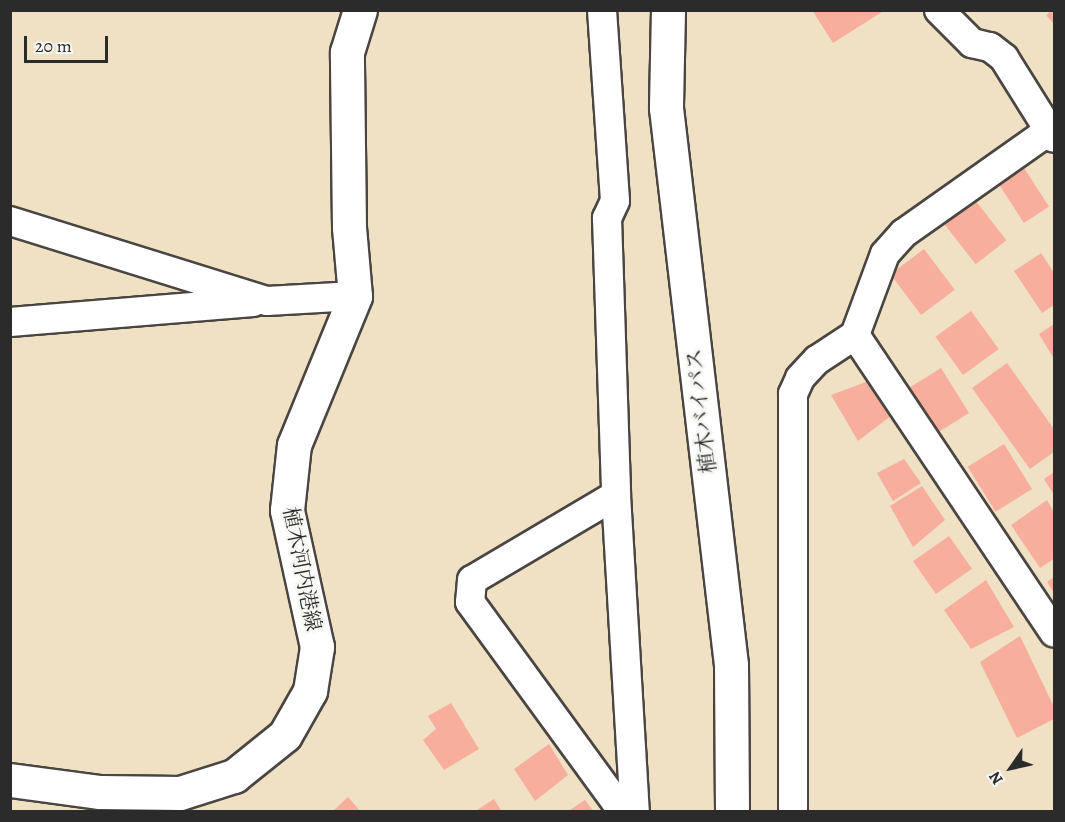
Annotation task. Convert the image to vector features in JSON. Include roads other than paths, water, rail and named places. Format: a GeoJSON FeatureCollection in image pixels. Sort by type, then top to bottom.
{"type":"FeatureCollection","features":[{"type":"Feature","properties":{"kind":"main road","name":"植木河内港線"},"geometry":{"type":"LineString","coordinates":[[10,780],[100,792],[180,793],[234,776],[285,735],[310,691],[317,647],[287,510],[294,445],[355,296],[349,227],[347,52],[360,10]]}},
{"type":"Feature","properties":{"kind":"main road","name":"植木バイパス"},"geometry":{"type":"LineString","coordinates":[[668,10],[666,108],[731,665],[732,812]]}},
{"type":"Feature","properties":{"kind":"street"},"geometry":{"type":"LineString","coordinates":[[602,10],[615,201],[607,218],[616,495],[635,812]]}},
{"type":"Feature","properties":{"kind":"street"},"geometry":{"type":"LineString","coordinates":[[793,812],[793,394],[800,378],[817,360],[855,335],[885,254],[932,212],[1052,134],[1004,58],[990,47],[972,43],[939,10]]}},
{"type":"Feature","properties":{"kind":"street"},"geometry":{"type":"LineString","coordinates":[[10,220],[267,301]]}},
{"type":"Feature","properties":{"kind":"street"},"geometry":{"type":"LineString","coordinates":[[10,322],[355,296]]}},
{"type":"Feature","properties":{"kind":"street"},"geometry":{"type":"LineString","coordinates":[[855,335],[1054,632]]}},
{"type":"Feature","properties":{"kind":"street"},"geometry":{"type":"LineString","coordinates":[[616,495],[472,580],[470,602],[623,812]]}}]}
